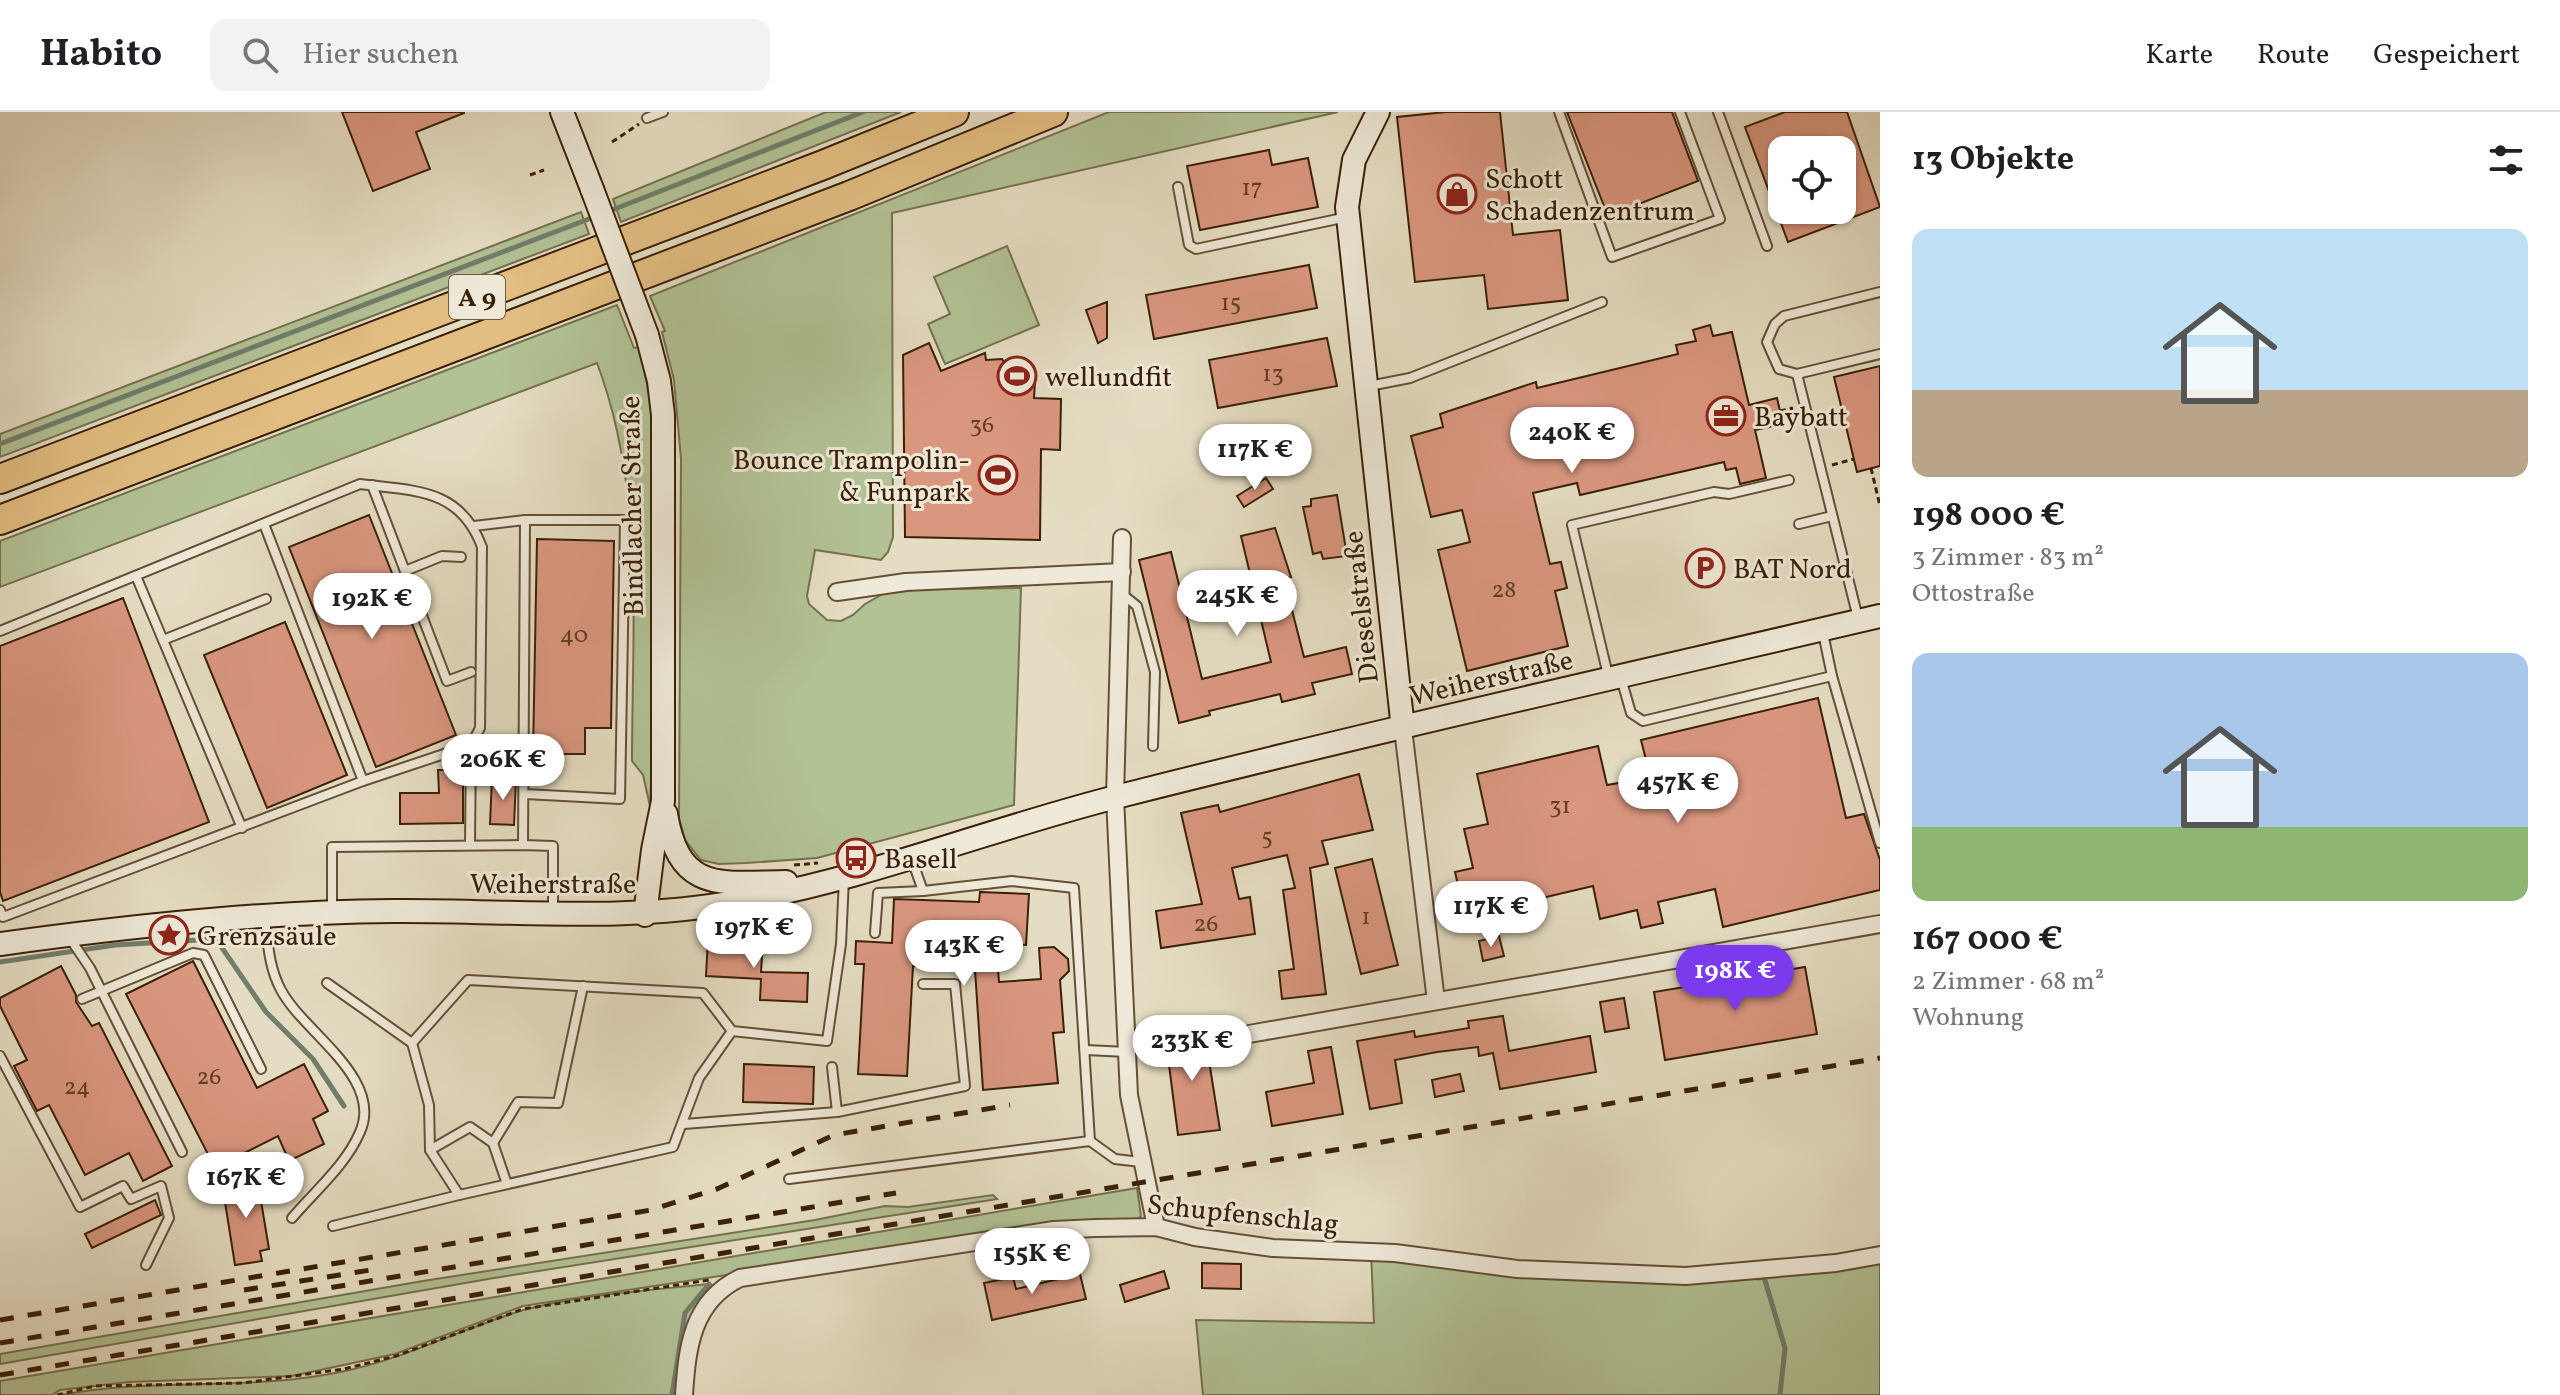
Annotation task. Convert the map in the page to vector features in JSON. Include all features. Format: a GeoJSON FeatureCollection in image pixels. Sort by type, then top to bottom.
{"type":"FeatureCollection","features":[{"type":"Feature","properties":{"kind":"highway","name":"A 9"},"geometry":{"type":"LineString","coordinates":[[0,479],[954,112]]}},
{"type":"Feature","properties":{"kind":"highway","name":"A 9"},"geometry":{"type":"LineString","coordinates":[[0,520],[849,196],[1053,112]]}},
{"type":"Feature","properties":{"kind":"street","name":"Bindlacher Straße"},"geometry":{"type":"LineString","coordinates":[[562,112],[647,335],[659,381],[663,457],[663,801],[645,915]]}},
{"type":"Feature","properties":{"kind":"street","name":"Dieselstraße"},"geometry":{"type":"LineString","coordinates":[[1377,114],[1354,160],[1348,217],[1403,729],[1436,1001]]}},
{"type":"Feature","properties":{"kind":"street"},"geometry":{"type":"LineString","coordinates":[[1122,538],[1115,797],[1129,1095],[1156,1227]]}},
{"type":"Feature","properties":{"kind":"street"},"geometry":{"type":"LineString","coordinates":[[837,592],[906,582],[1122,572]]}},
{"type":"Feature","properties":{"kind":"street","name":"Weiherstraße"},"geometry":{"type":"LineString","coordinates":[[0,944],[70,938],[140,925],[264,915],[645,915],[742,901],[912,859],[1115,797],[1869,618]]}},
{"type":"Feature","properties":{"kind":"street"},"geometry":{"type":"LineString","coordinates":[[663,801],[675,853],[682,863],[709,880],[838,879]]}},
{"type":"Feature","properties":{"kind":"street"},"geometry":{"type":"LineString","coordinates":[[1249,1034],[1880,924]]}},
{"type":"Feature","properties":{"kind":"street","name":"Schupfenschlag"},"geometry":{"type":"LineString","coordinates":[[732,1282],[763,1274],[1054,1230],[1156,1227],[1195,1237],[1273,1248],[1395,1253],[1517,1269],[1686,1276],[1836,1263],[1880,1255]]}},
{"type":"Feature","properties":{"kind":"street"},"geometry":{"type":"LineString","coordinates":[[684,1395],[690,1338],[698,1318],[709,1300],[732,1282]]}},
{"type":"Feature","properties":{"kind":"lane"},"geometry":{"type":"LineString","coordinates":[[647,118],[663,112]]}},
{"type":"Feature","properties":{"kind":"lane"},"geometry":{"type":"LineString","coordinates":[[1559,112],[1612,257],[1720,219],[1680,112]]}},
{"type":"Feature","properties":{"kind":"lane"},"geometry":{"type":"LineString","coordinates":[[1718,112],[1767,246]]}},
{"type":"Feature","properties":{"kind":"lane"},"geometry":{"type":"LineString","coordinates":[[1178,187],[1189,245],[1196,249],[1348,217]]}},
{"type":"Feature","properties":{"kind":"lane"},"geometry":{"type":"LineString","coordinates":[[1880,292],[1784,316],[1775,324],[1767,342],[1779,369],[1797,374],[1880,354]]}},
{"type":"Feature","properties":{"kind":"lane"},"geometry":{"type":"LineString","coordinates":[[1365,387],[1410,378],[1602,302]]}},
{"type":"Feature","properties":{"kind":"lane"},"geometry":{"type":"LineString","coordinates":[[1797,374],[1832,516],[1869,618]]}},
{"type":"Feature","properties":{"kind":"lane"},"geometry":{"type":"LineString","coordinates":[[1789,480],[1729,494],[1714,492],[1572,525],[1615,679],[1631,713],[1643,721],[1832,676]]}},
{"type":"Feature","properties":{"kind":"lane"},"geometry":{"type":"LineString","coordinates":[[0,631],[360,484],[416,491],[454,503],[474,526],[482,547],[480,728],[471,745],[470,845]]}},
{"type":"Feature","properties":{"kind":"lane"},"geometry":{"type":"LineString","coordinates":[[372,485],[447,681],[471,672]]}},
{"type":"Feature","properties":{"kind":"lane"},"geometry":{"type":"LineString","coordinates":[[1799,524],[1832,516]]}},
{"type":"Feature","properties":{"kind":"lane"},"geometry":{"type":"LineString","coordinates":[[474,526],[525,520],[625,520],[620,799],[525,794]]}},
{"type":"Feature","properties":{"kind":"lane"},"geometry":{"type":"LineString","coordinates":[[523,845],[525,520]]}},
{"type":"Feature","properties":{"kind":"lane"},"geometry":{"type":"LineString","coordinates":[[264,524],[363,781]]}},
{"type":"Feature","properties":{"kind":"lane"},"geometry":{"type":"LineString","coordinates":[[405,571],[442,556],[461,557]]}},
{"type":"Feature","properties":{"kind":"lane"},"geometry":{"type":"LineString","coordinates":[[136,576],[242,828]]}},
{"type":"Feature","properties":{"kind":"lane"},"geometry":{"type":"LineString","coordinates":[[1121,594],[1137,606],[1155,672],[1153,746]]}},
{"type":"Feature","properties":{"kind":"lane"},"geometry":{"type":"LineString","coordinates":[[163,640],[266,599]]}},
{"type":"Feature","properties":{"kind":"lane"},"geometry":{"type":"LineString","coordinates":[[1822,629],[1832,676],[1880,843]]}},
{"type":"Feature","properties":{"kind":"lane"},"geometry":{"type":"LineString","coordinates":[[1,915],[363,781],[471,745],[524,745]]}},
{"type":"Feature","properties":{"kind":"lane"},"geometry":{"type":"LineString","coordinates":[[332,913],[332,847],[523,845],[553,846],[553,915]]}},
{"type":"Feature","properties":{"kind":"lane"},"geometry":{"type":"LineString","coordinates":[[912,859],[923,891]]}},
{"type":"Feature","properties":{"kind":"lane"},"geometry":{"type":"LineString","coordinates":[[412,1043],[468,980],[703,993],[732,1031],[827,1041],[841,944],[838,879]]}},
{"type":"Feature","properties":{"kind":"lane"},"geometry":{"type":"LineString","coordinates":[[875,933],[878,893],[1012,881],[1074,888],[1090,1141]]}},
{"type":"Feature","properties":{"kind":"lane"},"geometry":{"type":"LineString","coordinates":[[264,915],[270,964],[282,992],[354,1078],[364,1104],[361,1130],[348,1154],[292,1218]]}},
{"type":"Feature","properties":{"kind":"lane"},"geometry":{"type":"LineString","coordinates":[[70,938],[100,989],[182,1152]]}},
{"type":"Feature","properties":{"kind":"lane"},"geometry":{"type":"LineString","coordinates":[[82,999],[193,953],[204,955],[261,1069]]}},
{"type":"Feature","properties":{"kind":"lane"},"geometry":{"type":"LineString","coordinates":[[327,983],[412,1043],[429,1105],[430,1150],[459,1195]]}},
{"type":"Feature","properties":{"kind":"lane"},"geometry":{"type":"LineString","coordinates":[[684,1124],[837,1112],[965,1086],[955,984],[923,984]]}},
{"type":"Feature","properties":{"kind":"lane"},"geometry":{"type":"LineString","coordinates":[[493,1143],[518,1102],[558,1103],[583,986]]}},
{"type":"Feature","properties":{"kind":"lane"},"geometry":{"type":"LineString","coordinates":[[333,1226],[673,1147],[699,1078],[732,1031]]}},
{"type":"Feature","properties":{"kind":"lane"},"geometry":{"type":"LineString","coordinates":[[1086,1050],[1127,1052]]}},
{"type":"Feature","properties":{"kind":"lane"},"geometry":{"type":"LineString","coordinates":[[0,1056],[80,1207],[123,1186],[131,1199],[161,1186],[169,1218],[146,1265]]}},
{"type":"Feature","properties":{"kind":"lane"},"geometry":{"type":"LineString","coordinates":[[832,1067],[837,1112]]}},
{"type":"Feature","properties":{"kind":"lane"},"geometry":{"type":"LineString","coordinates":[[430,1150],[470,1127],[493,1143],[507,1184]]}},
{"type":"Feature","properties":{"kind":"lane"},"geometry":{"type":"LineString","coordinates":[[789,1179],[1090,1141],[1115,1159],[1141,1162]]}},
{"type":"Feature","properties":{"kind":"path"},"geometry":{"type":"LineString","coordinates":[[612,142],[647,118]]}},
{"type":"Feature","properties":{"kind":"path"},"geometry":{"type":"LineString","coordinates":[[530,175],[544,170]]}},
{"type":"Feature","properties":{"kind":"path"},"geometry":{"type":"LineString","coordinates":[[1821,468],[1854,459]]}},
{"type":"Feature","properties":{"kind":"path"},"geometry":{"type":"LineString","coordinates":[[1871,468],[1880,506]]}},
{"type":"Feature","properties":{"kind":"path"},"geometry":{"type":"LineString","coordinates":[[57,1395],[95,1386],[292,1378],[396,1356],[523,1309],[709,1280],[732,1282]]}},
{"type":"Feature","properties":{"kind":"green space"},"geometry":{"type":"Polygon","coordinates":[[[826,112],[901,112],[621,222],[613,199],[826,112]]]}},
{"type":"Feature","properties":{"kind":"green space"},"geometry":{"type":"Polygon","coordinates":[[[1109,112],[1338,112],[892,213],[893,537],[888,552],[881,560],[815,550],[807,596],[809,604],[827,620],[841,621],[890,590],[1021,588],[1014,805],[817,858],[719,864],[701,860],[685,840],[679,818],[681,459],[674,380],[662,332],[665,331],[650,296],[1109,112]]]}},
{"type":"Feature","properties":{"kind":"green space"},"geometry":{"type":"Polygon","coordinates":[[[581,212],[589,234],[0,457],[0,434],[581,212]]]}},
{"type":"Feature","properties":{"kind":"green space"},"geometry":{"type":"Polygon","coordinates":[[[1007,246],[1039,325],[945,364],[928,324],[950,314],[934,277],[1007,246]]]}},
{"type":"Feature","properties":{"kind":"green space"},"geometry":{"type":"Polygon","coordinates":[[[617,305],[634,348],[640,347],[653,416],[654,717],[650,806],[643,775],[632,761],[634,610],[629,510],[623,460],[597,363],[0,587],[0,541],[617,305]]]}},
{"type":"Feature","properties":{"kind":"green space"},"geometry":{"type":"Polygon","coordinates":[[[1137,1188],[1141,1216],[1135,1221],[917,1246],[523,1306],[395,1354],[292,1376],[129,1382],[60,1390],[52,1395],[0,1395],[0,1381],[1137,1188]]]}},
{"type":"Feature","properties":{"kind":"green space"},"geometry":{"type":"Polygon","coordinates":[[[993,1195],[997,1199],[494,1278],[0,1364],[0,1354],[423,1281],[815,1220],[885,1206],[908,1207],[993,1195]]]}},
{"type":"Feature","properties":{"kind":"green space"},"geometry":{"type":"Polygon","coordinates":[[[1371,1252],[1686,1276],[1880,1255],[1880,1395],[1203,1395],[1196,1320],[1374,1323],[1371,1252]]]}},
{"type":"Feature","properties":{"kind":"green space"},"geometry":{"type":"Polygon","coordinates":[[[709,1284],[715,1286],[678,1395],[61,1395],[131,1387],[274,1381],[345,1371],[553,1303],[709,1284]]]}},
{"type":"Feature","properties":{"kind":"building"},"geometry":{"type":"Polygon","coordinates":[[[342,112],[464,113],[416,132],[430,169],[373,191],[342,112]]]}},
{"type":"Feature","properties":{"kind":"building","name":"Schott Schadenzentrum"},"geometry":{"type":"Polygon","coordinates":[[[1446,112],[1500,112],[1513,235],[1560,230],[1568,300],[1488,309],[1484,275],[1415,282],[1397,117],[1446,112]]]}},
{"type":"Feature","properties":{"kind":"building"},"geometry":{"type":"Polygon","coordinates":[[[1567,112],[1672,112],[1698,181],[1608,216],[1567,112]]]}},
{"type":"Feature","properties":{"kind":"building"},"geometry":{"type":"Polygon","coordinates":[[[1785,112],[1847,112],[1855,136],[1768,136],[1768,189],[1745,127],[1785,112]]]}},
{"type":"Feature","properties":{"kind":"building"},"geometry":{"type":"Polygon","coordinates":[[[1856,138],[1880,207],[1856,216],[1856,138]]]}},
{"type":"Feature","properties":{"kind":"building"},"geometry":{"type":"Polygon","coordinates":[[[1269,150],[1272,165],[1308,158],[1318,207],[1200,230],[1187,166],[1269,150]]]}},
{"type":"Feature","properties":{"kind":"building"},"geometry":{"type":"Polygon","coordinates":[[[1781,224],[1835,224],[1788,242],[1781,224]]]}},
{"type":"Feature","properties":{"kind":"building"},"geometry":{"type":"Polygon","coordinates":[[[1309,265],[1317,308],[1154,339],[1146,295],[1309,265]]]}},
{"type":"Feature","properties":{"kind":"building"},"geometry":{"type":"Polygon","coordinates":[[[1107,302],[1107,338],[1098,343],[1086,310],[1107,302]]]}},
{"type":"Feature","properties":{"kind":"building"},"geometry":{"type":"Polygon","coordinates":[[[1710,325],[1713,336],[1732,332],[1749,405],[1777,398],[1783,424],[1755,430],[1766,478],[1740,484],[1736,468],[1726,470],[1724,462],[1580,495],[1577,483],[1533,493],[1550,564],[1561,562],[1567,588],[1555,591],[1568,646],[1467,671],[1438,550],[1470,542],[1462,510],[1431,517],[1411,436],[1443,427],[1440,414],[1536,382],[1537,388],[1678,354],[1676,345],[1696,341],[1693,330],[1710,325]]]}},
{"type":"Feature","properties":{"kind":"building"},"geometry":{"type":"Polygon","coordinates":[[[1327,338],[1337,386],[1218,408],[1209,360],[1327,338]]]}},
{"type":"Feature","properties":{"kind":"building"},"geometry":{"type":"Polygon","coordinates":[[[929,343],[941,371],[985,353],[986,360],[1002,359],[1015,379],[1035,382],[1034,398],[1061,399],[1060,450],[1041,449],[1040,540],[905,537],[903,355],[929,343]]]}},
{"type":"Feature","properties":{"kind":"building"},"geometry":{"type":"Polygon","coordinates":[[[1880,366],[1880,466],[1857,472],[1834,377],[1880,366]]]}},
{"type":"Feature","properties":{"kind":"building"},"geometry":{"type":"Polygon","coordinates":[[[1266,478],[1273,489],[1244,507],[1237,496],[1266,478]]]}},
{"type":"Feature","properties":{"kind":"building"},"geometry":{"type":"Polygon","coordinates":[[[1337,495],[1347,556],[1323,559],[1321,552],[1313,554],[1303,507],[1311,506],[1311,499],[1337,495]]]}},
{"type":"Feature","properties":{"kind":"building"},"geometry":{"type":"Polygon","coordinates":[[[369,515],[456,735],[376,767],[289,547],[369,515]]]}},
{"type":"Feature","properties":{"kind":"building"},"geometry":{"type":"Polygon","coordinates":[[[1275,528],[1291,577],[1284,579],[1304,657],[1346,647],[1352,674],[1312,683],[1315,694],[1282,702],[1280,694],[1209,711],[1210,715],[1179,723],[1139,560],[1171,552],[1182,597],[1186,597],[1188,608],[1185,609],[1202,679],[1271,662],[1241,536],[1275,528]]]}},
{"type":"Feature","properties":{"kind":"building"},"geometry":{"type":"Polygon","coordinates":[[[537,539],[614,541],[611,728],[585,728],[585,754],[533,754],[537,539]]]}},
{"type":"Feature","properties":{"kind":"building"},"geometry":{"type":"Polygon","coordinates":[[[123,598],[209,822],[3,901],[0,892],[0,646],[123,598]]]}},
{"type":"Feature","properties":{"kind":"building"},"geometry":{"type":"Polygon","coordinates":[[[285,622],[347,775],[267,808],[204,655],[285,622]]]}},
{"type":"Feature","properties":{"kind":"building"},"geometry":{"type":"Polygon","coordinates":[[[1818,698],[1846,818],[1864,814],[1880,860],[1880,890],[1723,927],[1715,889],[1658,902],[1663,923],[1641,928],[1637,910],[1600,919],[1593,886],[1465,916],[1455,872],[1473,868],[1464,829],[1488,824],[1477,774],[1598,746],[1607,785],[1630,781],[1650,776],[1641,740],[1818,698]]]}},
{"type":"Feature","properties":{"kind":"building"},"geometry":{"type":"Polygon","coordinates":[[[438,770],[463,770],[463,823],[400,824],[400,793],[439,793],[438,770]]]}},
{"type":"Feature","properties":{"kind":"building"},"geometry":{"type":"Polygon","coordinates":[[[1359,774],[1373,830],[1322,841],[1328,864],[1310,868],[1326,994],[1282,999],[1279,971],[1294,969],[1283,890],[1295,888],[1287,855],[1232,868],[1239,899],[1250,897],[1255,934],[1161,948],[1156,911],[1202,904],[1181,813],[1218,805],[1220,812],[1359,774]]]}},
{"type":"Feature","properties":{"kind":"building"},"geometry":{"type":"Polygon","coordinates":[[[492,778],[516,779],[514,825],[490,824],[492,778]]]}},
{"type":"Feature","properties":{"kind":"building"},"geometry":{"type":"Polygon","coordinates":[[[1372,859],[1398,965],[1361,974],[1335,868],[1372,859]]]}},
{"type":"Feature","properties":{"kind":"building"},"geometry":{"type":"Polygon","coordinates":[[[980,892],[1029,894],[1026,945],[996,943],[999,982],[1041,979],[1039,948],[1054,947],[1068,959],[1069,971],[1060,980],[1064,1032],[1053,1033],[1058,1083],[983,1090],[975,970],[913,966],[907,1076],[858,1074],[864,964],[855,964],[856,941],[892,943],[894,899],[979,902],[980,892]]]}},
{"type":"Feature","properties":{"kind":"building"},"geometry":{"type":"Polygon","coordinates":[[[1499,936],[1504,956],[1483,961],[1479,941],[1499,936]]]}},
{"type":"Feature","properties":{"kind":"building"},"geometry":{"type":"Polygon","coordinates":[[[708,938],[763,941],[761,972],[808,973],[807,1002],[760,1000],[761,979],[706,976],[708,938]]]}},
{"type":"Feature","properties":{"kind":"building"},"geometry":{"type":"Polygon","coordinates":[[[193,961],[257,1088],[304,1064],[328,1111],[313,1119],[324,1144],[289,1161],[278,1136],[215,1168],[126,994],[193,961]]]}},
{"type":"Feature","properties":{"kind":"building"},"geometry":{"type":"Polygon","coordinates":[[[61,966],[76,995],[76,1002],[92,1026],[99,1023],[172,1166],[143,1181],[129,1153],[85,1175],[49,1105],[37,1111],[14,1066],[27,1060],[0,1006],[0,998],[61,966]]]}},
{"type":"Feature","properties":{"kind":"building"},"geometry":{"type":"Polygon","coordinates":[[[1805,967],[1817,1034],[1665,1060],[1654,992],[1805,967]]]}},
{"type":"Feature","properties":{"kind":"building"},"geometry":{"type":"Polygon","coordinates":[[[1624,998],[1629,1028],[1605,1032],[1600,1002],[1624,998]]]}},
{"type":"Feature","properties":{"kind":"building"},"geometry":{"type":"Polygon","coordinates":[[[1503,1016],[1509,1051],[1590,1036],[1596,1072],[1500,1089],[1493,1053],[1479,1056],[1478,1047],[1437,1052],[1395,1060],[1402,1103],[1370,1109],[1357,1041],[1414,1031],[1415,1037],[1469,1028],[1468,1021],[1503,1016]]]}},
{"type":"Feature","properties":{"kind":"building"},"geometry":{"type":"Polygon","coordinates":[[[1204,1029],[1220,1130],[1178,1135],[1165,1034],[1204,1029]]]}},
{"type":"Feature","properties":{"kind":"building"},"geometry":{"type":"Polygon","coordinates":[[[1331,1047],[1343,1114],[1272,1126],[1266,1092],[1314,1083],[1308,1051],[1331,1047]]]}},
{"type":"Feature","properties":{"kind":"building"},"geometry":{"type":"Polygon","coordinates":[[[744,1064],[814,1067],[813,1104],[743,1102],[744,1064]]]}},
{"type":"Feature","properties":{"kind":"building"},"geometry":{"type":"Polygon","coordinates":[[[1460,1074],[1464,1091],[1435,1097],[1432,1080],[1460,1074]]]}},
{"type":"Feature","properties":{"kind":"building"},"geometry":{"type":"Polygon","coordinates":[[[257,1177],[269,1249],[260,1251],[262,1261],[235,1265],[222,1183],[257,1177]]]}},
{"type":"Feature","properties":{"kind":"building"},"geometry":{"type":"Polygon","coordinates":[[[155,1200],[161,1215],[92,1248],[85,1234],[155,1200]]]}},
{"type":"Feature","properties":{"kind":"building"},"geometry":{"type":"Polygon","coordinates":[[[1202,1263],[1241,1264],[1241,1289],[1202,1288],[1202,1263]]]}},
{"type":"Feature","properties":{"kind":"building"},"geometry":{"type":"Polygon","coordinates":[[[1164,1271],[1169,1288],[1125,1302],[1120,1285],[1164,1271]]]}},
{"type":"Feature","properties":{"kind":"building"},"geometry":{"type":"Polygon","coordinates":[[[1080,1274],[1086,1299],[992,1320],[984,1283],[1013,1277],[1016,1289],[1080,1274]]]}},
{"type":"Feature","properties":{"kind":"waterway"},"geometry":{"type":"LineString","coordinates":[[607,212],[863,112]]}},
{"type":"Feature","properties":{"kind":"waterway"},"geometry":{"type":"LineString","coordinates":[[0,444],[594,217]]}},
{"type":"Feature","properties":{"kind":"waterway"},"geometry":{"type":"LineString","coordinates":[[0,962],[115,945],[216,939],[266,1012],[313,1059],[344,1106]]}},
{"type":"Feature","properties":{"kind":"waterway"},"geometry":{"type":"LineString","coordinates":[[1758,1278],[1764,1277],[1785,1348],[1780,1395]]}},
{"type":"Feature","properties":{"kind":"waterway"},"geometry":{"type":"LineString","coordinates":[[672,1395],[685,1313],[709,1284]]}},
{"type":"Feature","properties":{"kind":"railway"},"geometry":{"type":"LineString","coordinates":[[0,1375],[1880,1058]]}},
{"type":"Feature","properties":{"kind":"railway"},"geometry":{"type":"LineString","coordinates":[[0,1320],[651,1210],[717,1189],[834,1135],[1010,1105]]}},
{"type":"Feature","properties":{"kind":"railway"},"geometry":{"type":"LineString","coordinates":[[0,1343],[896,1193]]}},
{"type":"Feature","properties":{"kind":"railway"},"geometry":{"type":"LineString","coordinates":[[244,1290],[371,1270]]}},
{"type":"Feature","properties":{"kind":"place","name":"Schott Schadenzentrum"},"geometry":{"type":"Point","coordinates":[1457,194]}},
{"type":"Feature","properties":{"kind":"place","name":"wellundfit"},"geometry":{"type":"Point","coordinates":[1017,376]}},
{"type":"Feature","properties":{"kind":"place","name":"Baybatt"},"geometry":{"type":"Point","coordinates":[1726,416]}},
{"type":"Feature","properties":{"kind":"place","name":"Bounce Trampolin- & Funpark"},"geometry":{"type":"Point","coordinates":[998,475]}},
{"type":"Feature","properties":{"kind":"place","name":"BAT Nord"},"geometry":{"type":"Point","coordinates":[1705,568]}},
{"type":"Feature","properties":{"kind":"place","name":"Basell"},"geometry":{"type":"Point","coordinates":[856,858]}},
{"type":"Feature","properties":{"kind":"place","name":"Grenzsäule"},"geometry":{"type":"Point","coordinates":[169,935]}}]}
